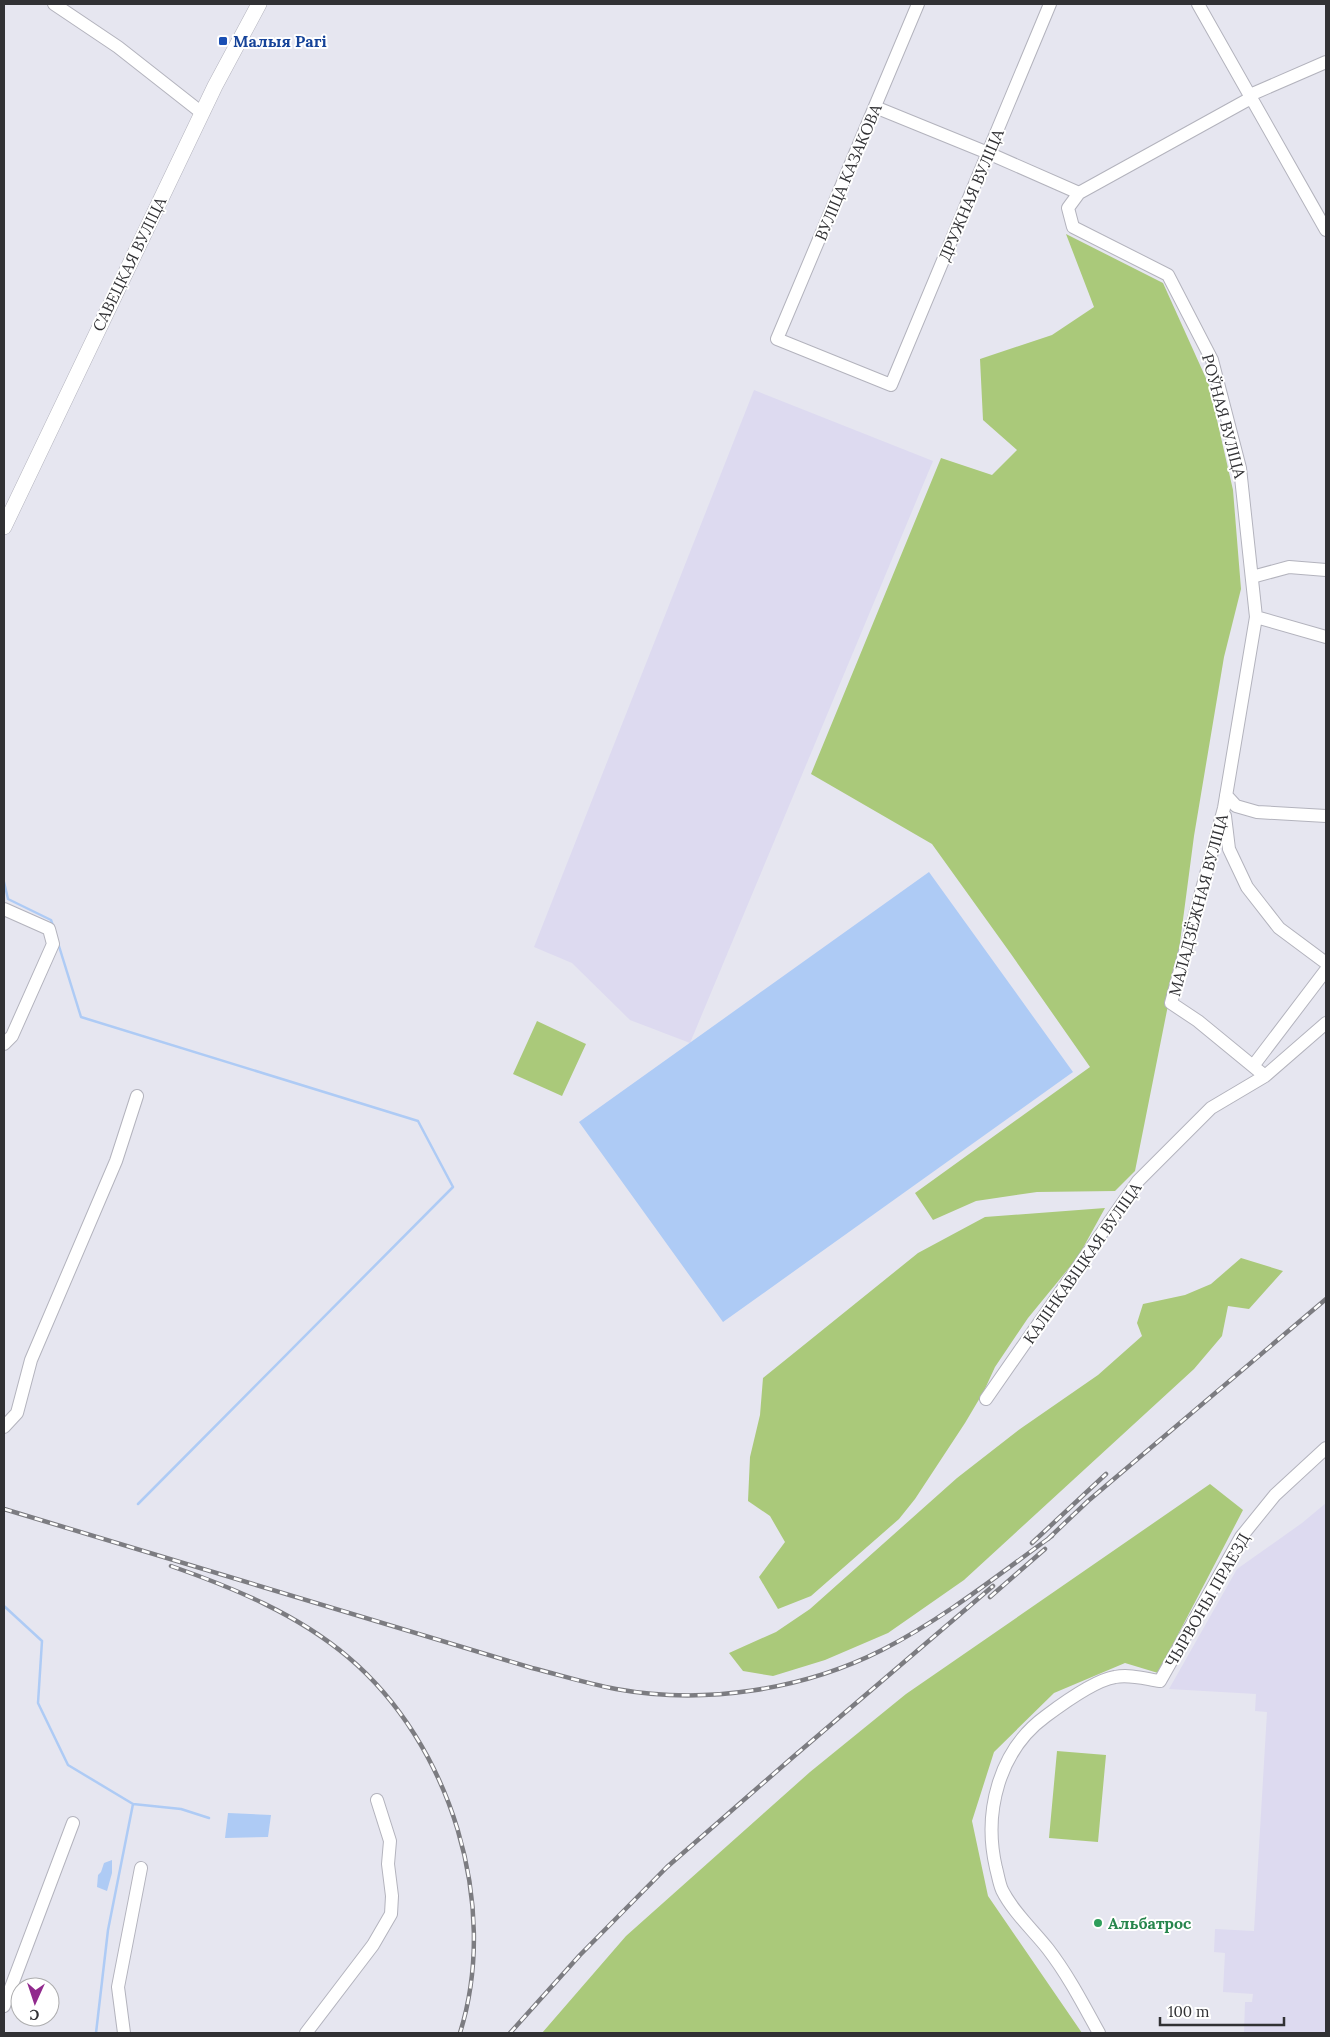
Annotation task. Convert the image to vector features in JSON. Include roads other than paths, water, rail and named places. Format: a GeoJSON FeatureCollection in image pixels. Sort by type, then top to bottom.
{"type":"FeatureCollection","features":[{"type":"Feature","properties":{"kind":"main road","name":"САВЕЦКАЯ ВУЛІЦА"},"geometry":{"type":"LineString","coordinates":[[4,527],[202,113],[259,4]]}},
{"type":"Feature","properties":{"kind":"street"},"geometry":{"type":"LineString","coordinates":[[54,4],[118,47],[202,113]]}},
{"type":"Feature","properties":{"kind":"street","name":"ВУЛІЦА КАЗАКОВА"},"geometry":{"type":"LineString","coordinates":[[891,385],[777,339],[918,4]]}},
{"type":"Feature","properties":{"kind":"street","name":"ДРУЖНАЯ ВУЛІЦА"},"geometry":{"type":"LineString","coordinates":[[891,385],[1050,4]]}},
{"type":"Feature","properties":{"kind":"street"},"geometry":{"type":"LineString","coordinates":[[1198,4],[1326,230]]}},
{"type":"Feature","properties":{"kind":"street"},"geometry":{"type":"LineString","coordinates":[[875,107],[988,153],[1079,193],[1250,97],[1326,62]]}},
{"type":"Feature","properties":{"kind":"street","name":"РОЎНАЯ ВУЛІЦА"},"geometry":{"type":"LineString","coordinates":[[1079,193],[1068,208],[1072,227],[1168,275],[1212,360],[1240,468],[1252,577]]}},
{"type":"Feature","properties":{"kind":"street"},"geometry":{"type":"LineString","coordinates":[[1252,577],[1289,567],[1326,570]]}},
{"type":"Feature","properties":{"kind":"street","name":"МАЛАДЗЁЖНАЯ ВУЛІЦА"},"geometry":{"type":"LineString","coordinates":[[1252,577],[1256,617],[1225,802],[1171,1003],[1198,1021],[1253,1066]]}},
{"type":"Feature","properties":{"kind":"street"},"geometry":{"type":"LineString","coordinates":[[1256,617],[1326,637]]}},
{"type":"Feature","properties":{"kind":"street"},"geometry":{"type":"LineString","coordinates":[[1326,816],[1257,812],[1225,802],[1228,849],[1247,886],[1279,928],[1326,963]]}},
{"type":"Feature","properties":{"kind":"street"},"geometry":{"type":"LineString","coordinates":[[4,909],[49,929],[53,944],[12,1036],[4,1044]]}},
{"type":"Feature","properties":{"kind":"street"},"geometry":{"type":"LineString","coordinates":[[1265,1076],[1253,1066],[1326,970]]}},
{"type":"Feature","properties":{"kind":"street","name":"КАЛІНКАВІЦКАЯ ВУЛІЦА"},"geometry":{"type":"LineString","coordinates":[[986,1399],[1138,1181],[1211,1108],[1265,1076],[1326,1023]]}},
{"type":"Feature","properties":{"kind":"street"},"geometry":{"type":"LineString","coordinates":[[4,1428],[18,1413],[31,1360],[116,1161],[137,1096]]}},
{"type":"Feature","properties":{"kind":"street","name":"ЧЫРВОНЫ ПРАЕЗД"},"geometry":{"type":"LineString","coordinates":[[1099,2033],[1072,1984],[1001,1889],[994,1860],[991,1830],[994,1804],[1001,1776],[1009,1758],[1034,1724],[1062,1704],[1113,1677],[1136,1677],[1160,1681],[1242,1537],[1275,1495],[1326,1448]]}},
{"type":"Feature","properties":{"kind":"street"},"geometry":{"type":"LineString","coordinates":[[306,2033],[373,1946],[391,1914],[392,1896],[388,1864],[390,1841],[377,1800]]}},
{"type":"Feature","properties":{"kind":"street"},"geometry":{"type":"LineString","coordinates":[[5,2001],[73,1822]]}},
{"type":"Feature","properties":{"kind":"street"},"geometry":{"type":"LineString","coordinates":[[124,2033],[118,1987],[141,1868]]}},
{"type":"Feature","properties":{"kind":"water"},"geometry":{"type":"Polygon","coordinates":[[[929,872],[1073,1072],[723,1322],[579,1122],[929,872]]]}},
{"type":"Feature","properties":{"kind":"water"},"geometry":{"type":"Polygon","coordinates":[[[228,1813],[271,1815],[268,1837],[225,1838],[228,1813]]]}},
{"type":"Feature","properties":{"kind":"water"},"geometry":{"type":"Polygon","coordinates":[[[112,1860],[112,1873],[107,1891],[97,1887],[98,1875],[104,1863],[112,1860]]]}},
{"type":"Feature","properties":{"kind":"waterway"},"geometry":{"type":"LineString","coordinates":[[4,882],[8,899],[51,920],[53,926]]}},
{"type":"Feature","properties":{"kind":"waterway"},"geometry":{"type":"LineString","coordinates":[[58,943],[81,1017],[418,1121],[453,1187],[138,1504]]}},
{"type":"Feature","properties":{"kind":"waterway"},"geometry":{"type":"LineString","coordinates":[[4,1606],[42,1641],[38,1703],[68,1765],[133,1804],[181,1809],[209,1818]]}},
{"type":"Feature","properties":{"kind":"waterway"},"geometry":{"type":"LineString","coordinates":[[96,2033],[108,1930],[133,1804]]}},
{"type":"Feature","properties":{"kind":"railway"},"geometry":{"type":"LineString","coordinates":[[1048,1539],[1088,1501],[1326,1299]]}},
{"type":"Feature","properties":{"kind":"railway"},"geometry":{"type":"LineString","coordinates":[[1032,1543],[1106,1474]]}},
{"type":"Feature","properties":{"kind":"railway"},"geometry":{"type":"LineString","coordinates":[[4,1509],[532,1668],[616,1689],[649,1694],[684,1695],[718,1694],[786,1684],[851,1664],[882,1650],[927,1625],[1052,1536]]}},
{"type":"Feature","properties":{"kind":"railway"},"geometry":{"type":"LineString","coordinates":[[990,1597],[1045,1549]]}},
{"type":"Feature","properties":{"kind":"railway"},"geometry":{"type":"LineString","coordinates":[[171,1566],[241,1593],[308,1628],[348,1657],[384,1693],[415,1734],[439,1780],[458,1830],[469,1881],[474,1932],[471,1984],[460,2033]]}},
{"type":"Feature","properties":{"kind":"railway"},"geometry":{"type":"LineString","coordinates":[[510,2033],[580,1955],[667,1867],[993,1586]]}},
{"type":"Feature","properties":{"kind":"place","name":"Малыя Рагі"},"geometry":{"type":"Point","coordinates":[223,41]}},
{"type":"Feature","properties":{"kind":"place","name":"Альбатрос"},"geometry":{"type":"Point","coordinates":[1098,1923]}}]}
